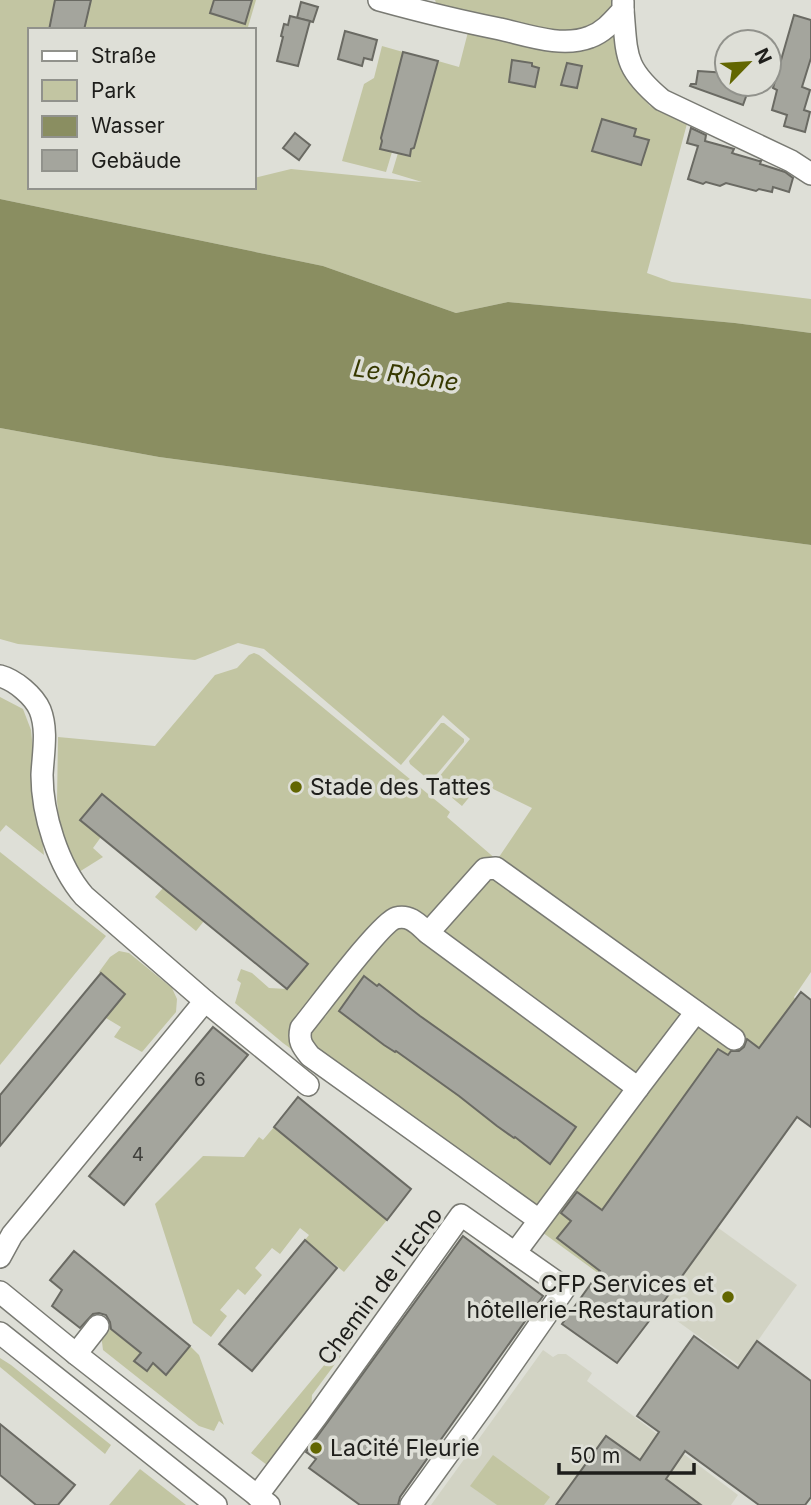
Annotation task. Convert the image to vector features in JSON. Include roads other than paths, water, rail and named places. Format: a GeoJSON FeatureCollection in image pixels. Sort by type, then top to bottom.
{"type":"FeatureCollection","features":[{"type":"Feature","properties":{"kind":"street"},"geometry":{"type":"LineString","coordinates":[[379,0],[431,15],[547,40],[572,41],[598,34],[609,26],[623,5]]}},
{"type":"Feature","properties":{"kind":"street"},"geometry":{"type":"LineString","coordinates":[[623,5],[628,59],[638,77],[662,100],[791,161],[811,174]]}},
{"type":"Feature","properties":{"kind":"street"},"geometry":{"type":"LineString","coordinates":[[0,676],[22,688],[40,710],[44,737],[42,780],[50,828],[75,886],[205,1001],[308,1085]]}},
{"type":"Feature","properties":{"kind":"street"},"geometry":{"type":"LineString","coordinates":[[428,933],[485,869],[496,868],[734,1039]]}},
{"type":"Feature","properties":{"kind":"street"},"geometry":{"type":"LineString","coordinates":[[539,1220],[310,1056],[301,1045],[301,1028],[387,923],[398,917],[407,918],[638,1088]]}},
{"type":"Feature","properties":{"kind":"street"},"geometry":{"type":"LineString","coordinates":[[0,1257],[6,1239],[205,1001]]}},
{"type":"Feature","properties":{"kind":"street"},"geometry":{"type":"LineString","coordinates":[[515,1253],[696,1012]]}},
{"type":"Feature","properties":{"kind":"street","name":"Chemin de l'Echo"},"geometry":{"type":"LineString","coordinates":[[263,1500],[317,1416],[461,1215],[565,1288],[411,1505]]}},
{"type":"Feature","properties":{"kind":"street"},"geometry":{"type":"LineString","coordinates":[[0,1292],[263,1500]]}},
{"type":"Feature","properties":{"kind":"street"},"geometry":{"type":"LineString","coordinates":[[76,1354],[99,1326]]}},
{"type":"Feature","properties":{"kind":"street"},"geometry":{"type":"LineString","coordinates":[[0,1333],[216,1505]]}},
{"type":"Feature","properties":{"kind":"water","name":"Le Rhône"},"geometry":{"type":"Polygon","coordinates":[[[0,199],[323,266],[456,313],[508,302],[735,323],[811,333],[811,545],[159,457],[0,428],[0,199]]]}},
{"type":"Feature","properties":{"kind":"place","name":"Stade des Tattes"},"geometry":{"type":"Point","coordinates":[296,787]}},
{"type":"Feature","properties":{"kind":"place","name":"CFP Services et hôtellerie-Restauration"},"geometry":{"type":"Point","coordinates":[728,1297]}},
{"type":"Feature","properties":{"kind":"place","name":"LaCité Fleurie"},"geometry":{"type":"Point","coordinates":[316,1448]}}]}
